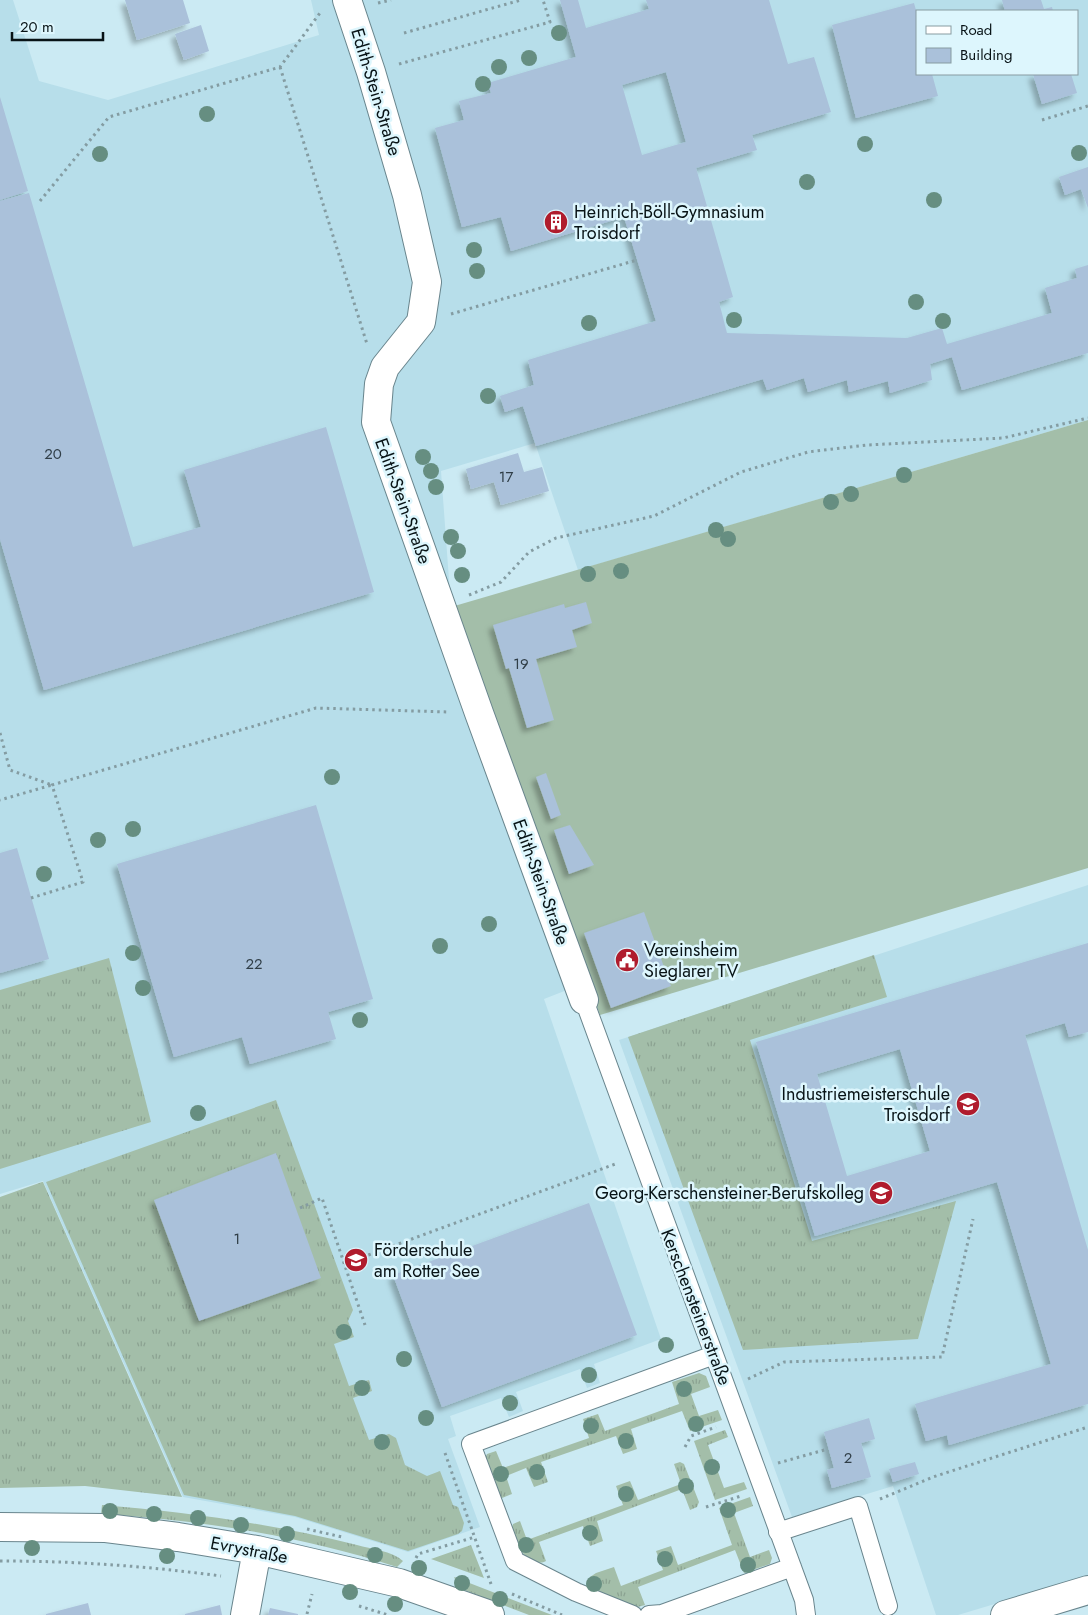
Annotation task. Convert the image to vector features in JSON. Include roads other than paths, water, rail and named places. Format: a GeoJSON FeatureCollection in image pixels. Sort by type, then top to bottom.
{"type":"FeatureCollection","features":[{"type":"Feature","properties":{"kind":"street","name":"Edith-Stein-Straße"},"geometry":{"type":"LineString","coordinates":[[335,4],[371,72],[407,195],[427,282],[422,322],[385,367],[379,384],[376,422],[479,713],[584,1000]]}},
{"type":"Feature","properties":{"kind":"street","name":"Evrystraße"},"geometry":{"type":"LineString","coordinates":[[0,1527],[106,1528],[257,1550],[399,1582],[490,1615]]}},
{"type":"Feature","properties":{"kind":"street"},"geometry":{"type":"LineString","coordinates":[[245,1615],[257,1550]]}},
{"type":"Feature","properties":{"kind":"street"},"geometry":{"type":"LineString","coordinates":[[1005,1615],[1088,1590]]}},
{"type":"Feature","properties":{"kind":"lane","name":"Kerschensteinerstraße"},"geometry":{"type":"LineString","coordinates":[[584,1000],[804,1600],[806,1615]]}},
{"type":"Feature","properties":{"kind":"lane"},"geometry":{"type":"LineString","coordinates":[[633,1615],[576,1592],[515,1561],[472,1444],[714,1355]]}},
{"type":"Feature","properties":{"kind":"lane"},"geometry":{"type":"LineString","coordinates":[[778,1532],[858,1506],[888,1606]]}},
{"type":"Feature","properties":{"kind":"lane"},"geometry":{"type":"LineString","coordinates":[[649,1615],[662,1614],[792,1567]]}},
{"type":"Feature","properties":{"kind":"place","name":"Heinrich-Böll-Gymnasium Troisdorf"},"geometry":{"type":"Point","coordinates":[556,222]}},
{"type":"Feature","properties":{"kind":"place","name":"Vereinsheim Sieglarer TV"},"geometry":{"type":"Point","coordinates":[627,960]}},
{"type":"Feature","properties":{"kind":"place","name":"Industriemeisterschule Troisdorf"},"geometry":{"type":"Point","coordinates":[968,1104]}},
{"type":"Feature","properties":{"kind":"place","name":"Georg-Kerschensteiner-Berufskolleg"},"geometry":{"type":"Point","coordinates":[881,1193]}},
{"type":"Feature","properties":{"kind":"place","name":"Förderschule am Rotter See"},"geometry":{"type":"Point","coordinates":[356,1260]}}]}
